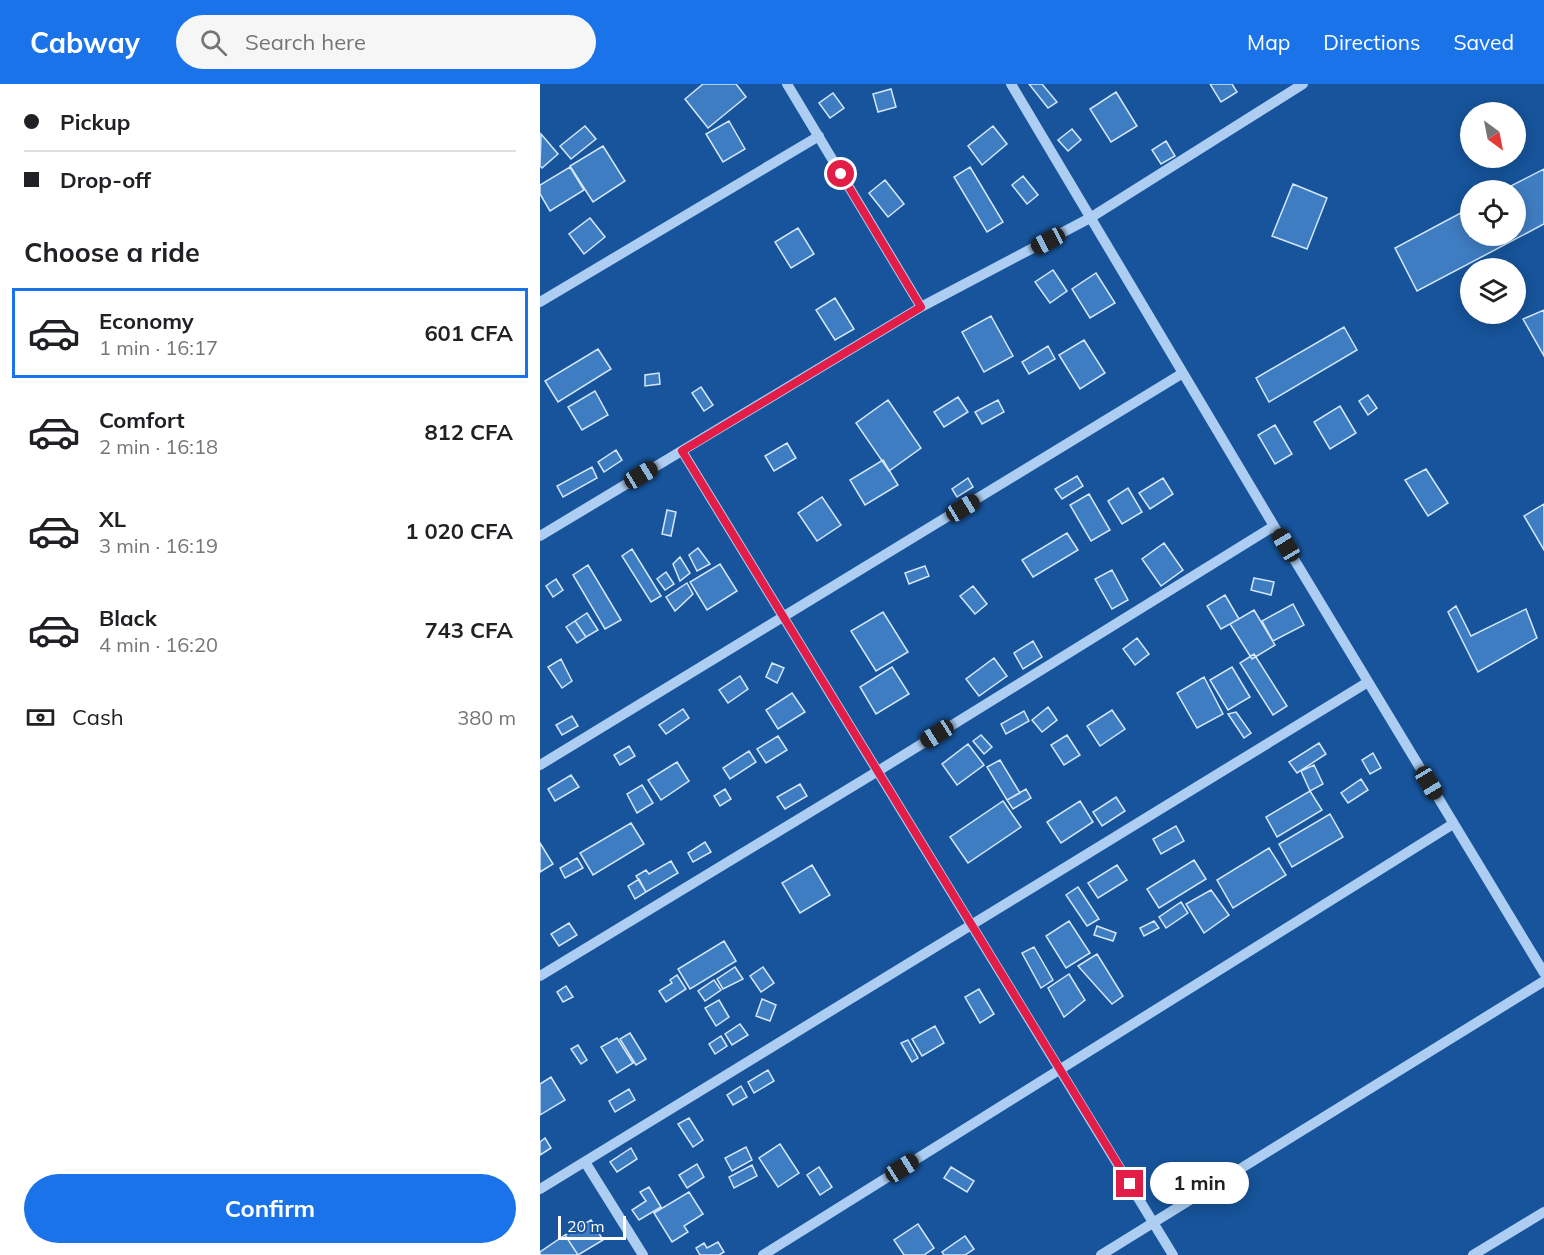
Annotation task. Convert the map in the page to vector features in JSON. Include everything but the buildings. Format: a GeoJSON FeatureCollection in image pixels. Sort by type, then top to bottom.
{"type":"FeatureCollection","features":[{"type":"Feature","properties":{"kind":"street"},"geometry":{"type":"LineString","coordinates":[[788,84],[921,307]]}},
{"type":"Feature","properties":{"kind":"street"},"geometry":{"type":"LineString","coordinates":[[1011,84],[1544,973]]}},
{"type":"Feature","properties":{"kind":"street"},"geometry":{"type":"LineString","coordinates":[[540,536],[921,307],[1090,218],[1304,84]]}},
{"type":"Feature","properties":{"kind":"street"},"geometry":{"type":"LineString","coordinates":[[540,302],[819,136]]}},
{"type":"Feature","properties":{"kind":"street"},"geometry":{"type":"LineString","coordinates":[[540,765],[1183,373]]}},
{"type":"Feature","properties":{"kind":"street"},"geometry":{"type":"LineString","coordinates":[[682,451],[1173,1255]]}},
{"type":"Feature","properties":{"kind":"street"},"geometry":{"type":"LineString","coordinates":[[540,976],[878,771],[1274,526]]}},
{"type":"Feature","properties":{"kind":"street"},"geometry":{"type":"LineString","coordinates":[[540,1189],[1368,682]]}},
{"type":"Feature","properties":{"kind":"street"},"geometry":{"type":"LineString","coordinates":[[763,1255],[1454,824]]}},
{"type":"Feature","properties":{"kind":"street"},"geometry":{"type":"LineString","coordinates":[[1101,1255],[1544,981]]}},
{"type":"Feature","properties":{"kind":"street"},"geometry":{"type":"LineString","coordinates":[[585,1162],[643,1255]]}},
{"type":"Feature","properties":{"kind":"street"},"geometry":{"type":"LineString","coordinates":[[1473,1255],[1544,1212]]}},
{"type":"Feature","properties":{"kind":"route"},"geometry":{"type":"LineString","coordinates":[[841,174],[921,307],[682,451],[1130,1184]]}}]}
